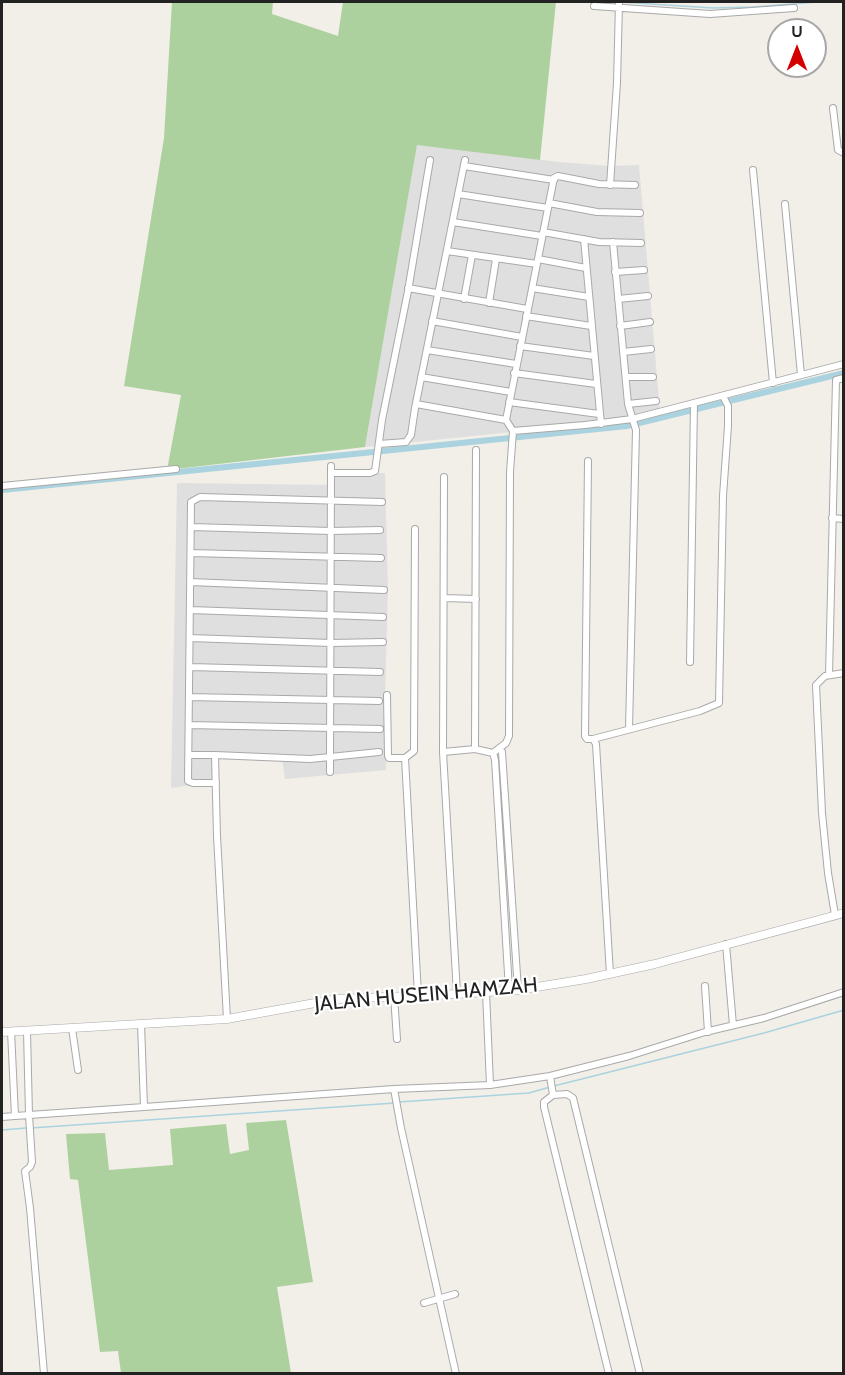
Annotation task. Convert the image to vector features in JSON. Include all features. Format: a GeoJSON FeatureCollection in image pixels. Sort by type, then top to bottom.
{"type":"FeatureCollection","features":[{"type":"Feature","properties":{"kind":"street"},"geometry":{"type":"LineString","coordinates":[[594,6],[730,14],[794,8]]}},
{"type":"Feature","properties":{"kind":"street"},"geometry":{"type":"LineString","coordinates":[[610,185],[617,83],[619,6]]}},
{"type":"Feature","properties":{"kind":"street"},"geometry":{"type":"LineString","coordinates":[[833,108],[838,150],[843,153]]}},
{"type":"Feature","properties":{"kind":"street"},"geometry":{"type":"LineString","coordinates":[[330,772],[331,470],[375,471],[430,160]]}},
{"type":"Feature","properties":{"kind":"street"},"geometry":{"type":"LineString","coordinates":[[378,446],[406,442],[411,435],[464,163],[554,180]]}},
{"type":"Feature","properties":{"kind":"street"},"geometry":{"type":"LineString","coordinates":[[753,170],[773,383]]}},
{"type":"Feature","properties":{"kind":"street"},"geometry":{"type":"LineString","coordinates":[[493,753],[507,742],[509,736],[510,472],[513,432],[506,420],[554,180],[558,176],[610,185],[635,185]]}},
{"type":"Feature","properties":{"kind":"street"},"geometry":{"type":"LineString","coordinates":[[458,194],[597,212],[640,213]]}},
{"type":"Feature","properties":{"kind":"street"},"geometry":{"type":"LineString","coordinates":[[785,204],[801,375]]}},
{"type":"Feature","properties":{"kind":"street"},"geometry":{"type":"LineString","coordinates":[[453,222],[584,239],[641,243]]}},
{"type":"Feature","properties":{"kind":"street"},"geometry":{"type":"LineString","coordinates":[[584,239],[601,424]]}},
{"type":"Feature","properties":{"kind":"street"},"geometry":{"type":"LineString","coordinates":[[613,242],[628,404],[636,430],[629,729]]}},
{"type":"Feature","properties":{"kind":"street"},"geometry":{"type":"LineString","coordinates":[[447,251],[496,259],[586,268]]}},
{"type":"Feature","properties":{"kind":"street"},"geometry":{"type":"LineString","coordinates":[[464,299],[472,255]]}},
{"type":"Feature","properties":{"kind":"street"},"geometry":{"type":"LineString","coordinates":[[489,303],[496,259]]}},
{"type":"Feature","properties":{"kind":"street"},"geometry":{"type":"LineString","coordinates":[[615,272],[644,270]]}},
{"type":"Feature","properties":{"kind":"street"},"geometry":{"type":"LineString","coordinates":[[408,288],[591,326]]}},
{"type":"Feature","properties":{"kind":"street"},"geometry":{"type":"LineString","coordinates":[[532,288],[589,297]]}},
{"type":"Feature","properties":{"kind":"street"},"geometry":{"type":"LineString","coordinates":[[618,299],[648,296]]}},
{"type":"Feature","properties":{"kind":"street"},"geometry":{"type":"LineString","coordinates":[[432,321],[522,337]]}},
{"type":"Feature","properties":{"kind":"street"},"geometry":{"type":"LineString","coordinates":[[620,326],[650,322]]}},
{"type":"Feature","properties":{"kind":"street"},"geometry":{"type":"LineString","coordinates":[[520,346],[594,356]]}},
{"type":"Feature","properties":{"kind":"street"},"geometry":{"type":"LineString","coordinates":[[623,352],[651,349]]}},
{"type":"Feature","properties":{"kind":"street"},"geometry":{"type":"LineString","coordinates":[[427,350],[516,364]]}},
{"type":"Feature","properties":{"kind":"street"},"geometry":{"type":"LineString","coordinates":[[513,432],[632,419],[843,364]]}},
{"type":"Feature","properties":{"kind":"street"},"geometry":{"type":"LineString","coordinates":[[514,373],[597,384]]}},
{"type":"Feature","properties":{"kind":"street"},"geometry":{"type":"LineString","coordinates":[[421,377],[511,392]]}},
{"type":"Feature","properties":{"kind":"street"},"geometry":{"type":"LineString","coordinates":[[626,377],[653,377]]}},
{"type":"Feature","properties":{"kind":"street"},"geometry":{"type":"LineString","coordinates":[[829,675],[836,380],[843,378]]}},
{"type":"Feature","properties":{"kind":"street"},"geometry":{"type":"LineString","coordinates":[[588,461],[585,736],[587,739],[593,739],[700,711],[716,705],[721,700],[723,496],[728,406],[724,396]]}},
{"type":"Feature","properties":{"kind":"street"},"geometry":{"type":"LineString","coordinates":[[628,404],[656,401]]}},
{"type":"Feature","properties":{"kind":"street"},"geometry":{"type":"LineString","coordinates":[[509,402],[599,414]]}},
{"type":"Feature","properties":{"kind":"street"},"geometry":{"type":"LineString","coordinates":[[416,404],[506,420]]}},
{"type":"Feature","properties":{"kind":"street"},"geometry":{"type":"LineString","coordinates":[[690,662],[694,404]]}},
{"type":"Feature","properties":{"kind":"street"},"geometry":{"type":"LineString","coordinates":[[475,749],[476,450]]}},
{"type":"Feature","properties":{"kind":"street"},"geometry":{"type":"LineString","coordinates":[[2,486],[176,469]]}},
{"type":"Feature","properties":{"kind":"street"},"geometry":{"type":"LineString","coordinates":[[444,477],[444,752],[457,994]]}},
{"type":"Feature","properties":{"kind":"street"},"geometry":{"type":"LineString","coordinates":[[216,783],[189,783],[191,502],[196,497],[382,502]]}},
{"type":"Feature","properties":{"kind":"street"},"geometry":{"type":"LineString","coordinates":[[832,518],[843,519]]}},
{"type":"Feature","properties":{"kind":"street"},"geometry":{"type":"LineString","coordinates":[[191,527],[380,530]]}},
{"type":"Feature","properties":{"kind":"street"},"geometry":{"type":"LineString","coordinates":[[387,695],[388,756],[389,758],[405,758],[414,751],[415,529]]}},
{"type":"Feature","properties":{"kind":"street"},"geometry":{"type":"LineString","coordinates":[[191,553],[381,558]]}},
{"type":"Feature","properties":{"kind":"street"},"geometry":{"type":"LineString","coordinates":[[191,582],[331,586],[384,590]]}},
{"type":"Feature","properties":{"kind":"street"},"geometry":{"type":"LineString","coordinates":[[445,598],[476,599]]}},
{"type":"Feature","properties":{"kind":"street"},"geometry":{"type":"LineString","coordinates":[[191,610],[383,616]]}},
{"type":"Feature","properties":{"kind":"street"},"geometry":{"type":"LineString","coordinates":[[190,638],[331,643],[383,642]]}},
{"type":"Feature","properties":{"kind":"street"},"geometry":{"type":"LineString","coordinates":[[190,667],[380,672]]}},
{"type":"Feature","properties":{"kind":"street"},"geometry":{"type":"LineString","coordinates":[[839,914],[828,873],[822,813],[816,685],[821,678],[843,673]]}},
{"type":"Feature","properties":{"kind":"street"},"geometry":{"type":"LineString","coordinates":[[189,697],[379,701]]}},
{"type":"Feature","properties":{"kind":"street"},"geometry":{"type":"LineString","coordinates":[[189,725],[380,729]]}},
{"type":"Feature","properties":{"kind":"street"},"geometry":{"type":"LineString","coordinates":[[593,739],[596,744],[610,974]]}},
{"type":"Feature","properties":{"kind":"street"},"geometry":{"type":"LineString","coordinates":[[444,752],[475,749],[493,753]]}},
{"type":"Feature","properties":{"kind":"street"},"geometry":{"type":"LineString","coordinates":[[189,755],[310,759],[379,752]]}},
{"type":"Feature","properties":{"kind":"street"},"geometry":{"type":"LineString","coordinates":[[502,752],[500,771],[504,921],[513,990]]}},
{"type":"Feature","properties":{"kind":"street"},"geometry":{"type":"LineString","coordinates":[[493,753],[500,771],[513,920],[513,990]]}},
{"type":"Feature","properties":{"kind":"street"},"geometry":{"type":"LineString","coordinates":[[214,755],[227,1020]]}},
{"type":"Feature","properties":{"kind":"street"},"geometry":{"type":"LineString","coordinates":[[405,758],[418,994]]}},
{"type":"Feature","properties":{"kind":"street","name":"JALAN HUSEIN HAMZAH"},"geometry":{"type":"LineString","coordinates":[[2,1032],[227,1020],[336,999],[513,990],[610,974],[839,914]]}},
{"type":"Feature","properties":{"kind":"street"},"geometry":{"type":"LineString","coordinates":[[504,921],[513,920]]}},
{"type":"Feature","properties":{"kind":"street"},"geometry":{"type":"LineString","coordinates":[[726,944],[733,1025]]}},
{"type":"Feature","properties":{"kind":"street"},"geometry":{"type":"LineString","coordinates":[[705,986],[708,1032]]}},
{"type":"Feature","properties":{"kind":"street"},"geometry":{"type":"LineString","coordinates":[[486,992],[490,1085]]}},
{"type":"Feature","properties":{"kind":"street"},"geometry":{"type":"LineString","coordinates":[[2,1117],[490,1085],[550,1078],[764,1018],[843,992]]}},
{"type":"Feature","properties":{"kind":"street"},"geometry":{"type":"LineString","coordinates":[[394,996],[397,1039]]}},
{"type":"Feature","properties":{"kind":"street"},"geometry":{"type":"LineString","coordinates":[[141,1024],[144,1107]]}},
{"type":"Feature","properties":{"kind":"street"},"geometry":{"type":"LineString","coordinates":[[72,1028],[78,1070]]}},
{"type":"Feature","properties":{"kind":"street"},"geometry":{"type":"LineString","coordinates":[[11,1031],[15,1116]]}},
{"type":"Feature","properties":{"kind":"street"},"geometry":{"type":"LineString","coordinates":[[27,1031],[32,1162],[25,1171],[44,1374]]}},
{"type":"Feature","properties":{"kind":"street"},"geometry":{"type":"LineString","coordinates":[[550,1078],[552,1094]]}},
{"type":"Feature","properties":{"kind":"street"},"geometry":{"type":"LineString","coordinates":[[395,1091],[456,1374]]}},
{"type":"Feature","properties":{"kind":"street"},"geometry":{"type":"LineString","coordinates":[[609,1374],[544,1107],[546,1099],[552,1094],[567,1094],[573,1098],[640,1374]]}},
{"type":"Feature","properties":{"kind":"street"},"geometry":{"type":"LineString","coordinates":[[15,1102],[29,1101]]}},
{"type":"Feature","properties":{"kind":"street"},"geometry":{"type":"LineString","coordinates":[[424,1303],[455,1294]]}},
{"type":"Feature","properties":{"kind":"shaded area"},"geometry":{"type":"Polygon","coordinates":[[[417,144],[559,162],[610,166],[639,165],[660,412],[513,432],[365,447],[417,144]]]}},
{"type":"Feature","properties":{"kind":"shaded area"},"geometry":{"type":"Polygon","coordinates":[[[331,473],[385,473],[388,589],[386,770],[285,779],[282,758],[215,756],[215,782],[171,788],[177,483],[331,485],[331,473]]]}},
{"type":"Feature","properties":{"kind":"green space"},"geometry":{"type":"Polygon","coordinates":[[[172,2],[273,2],[272,14],[338,36],[343,2],[556,2],[540,160],[417,145],[365,447],[167,470],[181,395],[124,386],[164,138],[172,2]]]}},
{"type":"Feature","properties":{"kind":"green space"},"geometry":{"type":"Polygon","coordinates":[[[286,1120],[313,1282],[277,1287],[291,1373],[121,1373],[118,1351],[100,1352],[78,1180],[70,1179],[66,1134],[105,1133],[109,1170],[173,1165],[170,1129],[226,1124],[230,1154],[249,1150],[246,1123],[286,1120]]]}},
{"type":"Feature","properties":{"kind":"waterway"},"geometry":{"type":"LineString","coordinates":[[620,2],[713,8],[817,2]]}},
{"type":"Feature","properties":{"kind":"waterway"},"geometry":{"type":"LineString","coordinates":[[2,490],[627,426],[844,373]]}},
{"type":"Feature","properties":{"kind":"waterway"},"geometry":{"type":"LineString","coordinates":[[554,1086],[764,1033],[844,1010]]}},
{"type":"Feature","properties":{"kind":"waterway"},"geometry":{"type":"LineString","coordinates":[[399,1102],[529,1093],[550,1087]]}},
{"type":"Feature","properties":{"kind":"waterway"},"geometry":{"type":"LineString","coordinates":[[31,1128],[395,1103]]}},
{"type":"Feature","properties":{"kind":"waterway"},"geometry":{"type":"LineString","coordinates":[[2,1130],[26,1128]]}}]}
